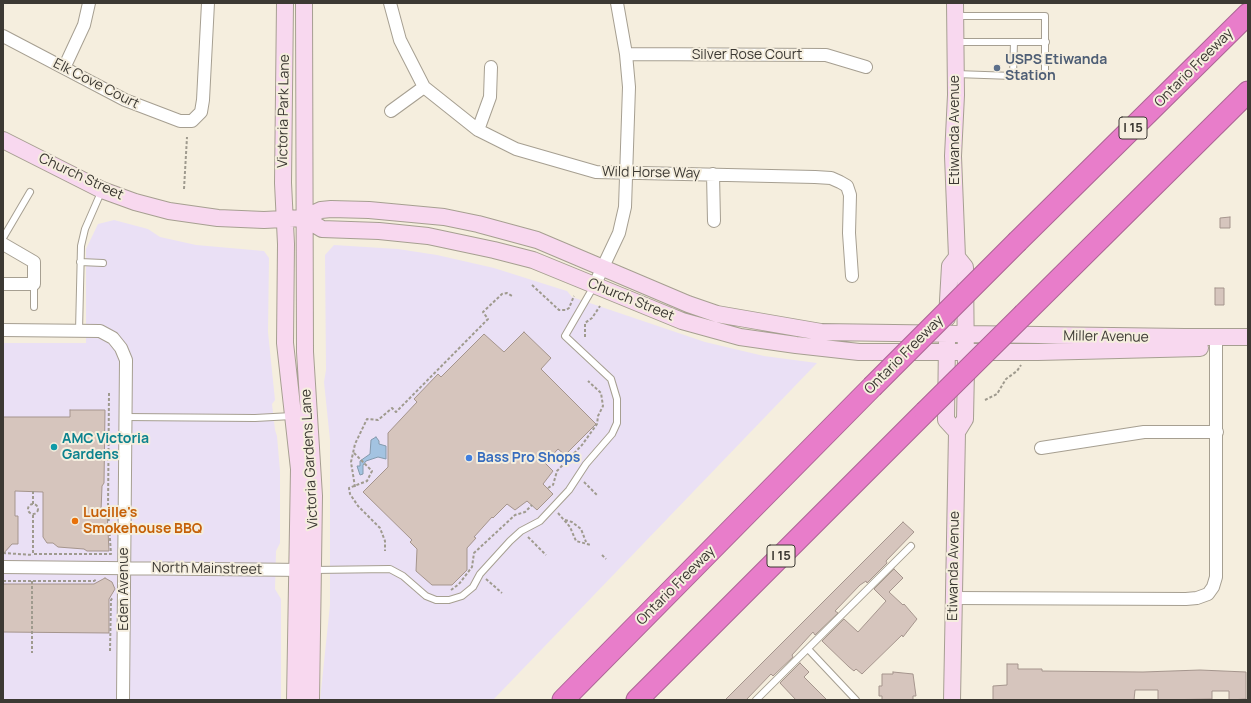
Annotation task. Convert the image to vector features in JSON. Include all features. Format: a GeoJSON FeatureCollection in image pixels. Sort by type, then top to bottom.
{"type":"FeatureCollection","features":[{"type":"Feature","properties":{"kind":"highway","name":"Ontario Freeway"},"geometry":{"type":"LineString","coordinates":[[564,700],[872,387],[1248,14]]}},
{"type":"Feature","properties":{"kind":"highway","name":"I 15"},"geometry":{"type":"LineString","coordinates":[[637,700],[1248,92]]}},
{"type":"Feature","properties":{"kind":"main road","name":"Victoria Park Lane"},"geometry":{"type":"LineString","coordinates":[[285,3],[283,183],[285,219]]}},
{"type":"Feature","properties":{"kind":"main road","name":"Victoria Park Lane"},"geometry":{"type":"LineString","coordinates":[[304,3],[304,218]]}},
{"type":"Feature","properties":{"kind":"main road","name":"Etiwanda Avenue"},"geometry":{"type":"LineString","coordinates":[[952,700],[957,432],[964,419],[965,352],[965,267],[957,257],[953,156],[956,74],[955,9]]}},
{"type":"Feature","properties":{"kind":"main road","name":"Church Street"},"geometry":{"type":"LineString","coordinates":[[3,140],[102,190],[135,202],[179,212],[218,218],[285,219],[304,218],[321,210],[331,209],[369,210],[444,217],[478,224],[538,240],[688,304],[717,314],[820,332],[965,335]]}},
{"type":"Feature","properties":{"kind":"main road","name":"Church Street"},"geometry":{"type":"LineString","coordinates":[[304,218],[322,229],[379,231],[428,236],[487,248],[533,260],[682,321],[740,336],[796,345],[859,352],[965,352]]}},
{"type":"Feature","properties":{"kind":"main road","name":"Victoria Gardens Lane"},"geometry":{"type":"LineString","coordinates":[[304,218],[305,352],[314,496],[311,700]]}},
{"type":"Feature","properties":{"kind":"main road","name":"Victoria Gardens Lane"},"geometry":{"type":"LineString","coordinates":[[285,219],[285,343],[299,469],[295,700]]}},
{"type":"Feature","properties":{"kind":"main road","name":"Etiwanda Avenue"},"geometry":{"type":"LineString","coordinates":[[957,257],[950,266],[947,334],[946,420],[957,432]]}},
{"type":"Feature","properties":{"kind":"main road","name":"Miller Avenue"},"geometry":{"type":"LineString","coordinates":[[965,335],[1216,342],[1248,348]]}},
{"type":"Feature","properties":{"kind":"main road","name":"Miller Avenue"},"geometry":{"type":"LineString","coordinates":[[965,352],[1038,352],[1216,342],[1248,337]]}},
{"type":"Feature","properties":{"kind":"street"},"geometry":{"type":"LineString","coordinates":[[64,68],[81,32],[88,3]]}},
{"type":"Feature","properties":{"kind":"street","name":"Elk Cove Court"},"geometry":{"type":"LineString","coordinates":[[3,36],[125,100],[180,121],[192,120],[201,112],[203,100],[208,3]]}},
{"type":"Feature","properties":{"kind":"street","name":"Wild Horse Way"},"geometry":{"type":"LineString","coordinates":[[390,3],[400,40],[424,87],[478,130],[516,148],[596,172],[831,178],[846,186],[851,204],[850,233],[852,276]]}},
{"type":"Feature","properties":{"kind":"street"},"geometry":{"type":"LineString","coordinates":[[594,286],[618,233],[625,208],[629,87],[626,54],[617,3]]}},
{"type":"Feature","properties":{"kind":"street","name":"Silver Rose Court"},"geometry":{"type":"LineString","coordinates":[[626,54],[826,55],[866,67]]}},
{"type":"Feature","properties":{"kind":"street"},"geometry":{"type":"LineString","coordinates":[[478,130],[490,97],[491,67]]}},
{"type":"Feature","properties":{"kind":"street"},"geometry":{"type":"LineString","coordinates":[[391,111],[424,87]]}},
{"type":"Feature","properties":{"kind":"street"},"geometry":{"type":"LineString","coordinates":[[713,174],[714,221]]}},
{"type":"Feature","properties":{"kind":"street"},"geometry":{"type":"LineString","coordinates":[[3,244],[34,262],[34,284],[3,284]]}},
{"type":"Feature","properties":{"kind":"street"},"geometry":{"type":"LineString","coordinates":[[3,330],[79,331]]}},
{"type":"Feature","properties":{"kind":"street","name":"Eden Avenue"},"geometry":{"type":"LineString","coordinates":[[79,331],[100,332],[113,338],[121,348],[126,360],[123,700]]}},
{"type":"Feature","properties":{"kind":"street"},"geometry":{"type":"LineString","coordinates":[[953,598],[1186,599],[1197,598],[1208,594],[1213,587],[1216,577],[1216,342]]}},
{"type":"Feature","properties":{"kind":"street"},"geometry":{"type":"LineString","coordinates":[[1041,448],[1144,432],[1217,432]]}},
{"type":"Feature","properties":{"kind":"street","name":"North Mainstreet"},"geometry":{"type":"LineString","coordinates":[[3,567],[314,570]]}},
{"type":"Feature","properties":{"kind":"lane"},"geometry":{"type":"LineString","coordinates":[[955,9],[1046,16],[1045,77]]}},
{"type":"Feature","properties":{"kind":"lane"},"geometry":{"type":"LineString","coordinates":[[956,42],[1046,42]]}},
{"type":"Feature","properties":{"kind":"lane"},"geometry":{"type":"LineString","coordinates":[[956,74],[1013,76],[1014,42]]}},
{"type":"Feature","properties":{"kind":"lane"},"geometry":{"type":"LineString","coordinates":[[79,331],[81,246],[85,229],[102,190]]}},
{"type":"Feature","properties":{"kind":"lane"},"geometry":{"type":"LineString","coordinates":[[3,238],[30,192]]}},
{"type":"Feature","properties":{"kind":"lane"},"geometry":{"type":"LineString","coordinates":[[80,262],[103,263]]}},
{"type":"Feature","properties":{"kind":"lane"},"geometry":{"type":"LineString","coordinates":[[34,284],[34,307]]}},
{"type":"Feature","properties":{"kind":"lane"},"geometry":{"type":"LineString","coordinates":[[314,570],[390,569],[403,576],[426,596],[436,600],[449,600],[462,596],[473,587],[480,574],[510,541],[521,531],[540,522],[568,490],[586,464],[612,434],[617,423],[617,399],[610,379],[565,336],[594,286]]}},
{"type":"Feature","properties":{"kind":"lane"},"geometry":{"type":"LineString","coordinates":[[125,417],[255,418],[293,415]]}},
{"type":"Feature","properties":{"kind":"lane"},"geometry":{"type":"LineString","coordinates":[[756,700],[911,546]]}},
{"type":"Feature","properties":{"kind":"lane"},"geometry":{"type":"LineString","coordinates":[[808,649],[856,700]]}},
{"type":"Feature","properties":{"kind":"path"},"geometry":{"type":"LineString","coordinates":[[184,189],[187,137]]}},
{"type":"Feature","properties":{"kind":"path"},"geometry":{"type":"LineString","coordinates":[[532,285],[559,310],[566,310],[570,308],[574,296]]}},
{"type":"Feature","properties":{"kind":"path"},"geometry":{"type":"LineString","coordinates":[[355,487],[351,467],[354,444],[367,419],[378,420],[392,408],[396,412],[488,319],[483,312],[502,294],[507,293],[512,296]]}},
{"type":"Feature","properties":{"kind":"path"},"geometry":{"type":"LineString","coordinates":[[585,337],[585,323],[592,318],[600,306]]}},
{"type":"Feature","properties":{"kind":"path"},"geometry":{"type":"LineString","coordinates":[[985,400],[997,394],[1003,382],[1008,376],[1018,372],[1021,364]]}},
{"type":"Feature","properties":{"kind":"path"},"geometry":{"type":"LineString","coordinates":[[548,488],[553,485],[554,476],[557,472],[582,445],[597,424],[598,416],[603,406],[601,393],[588,381]]}},
{"type":"Feature","properties":{"kind":"path"},"geometry":{"type":"LineString","coordinates":[[3,554],[111,554],[108,509],[109,393]]}},
{"type":"Feature","properties":{"kind":"path"},"geometry":{"type":"LineString","coordinates":[[354,453],[372,471],[367,481],[350,488],[350,494],[358,506],[380,528],[385,541],[385,551]]}},
{"type":"Feature","properties":{"kind":"path"},"geometry":{"type":"LineString","coordinates":[[583,481],[597,496]]}},
{"type":"Feature","properties":{"kind":"path"},"geometry":{"type":"LineString","coordinates":[[33,491],[33,504]]}},
{"type":"Feature","properties":{"kind":"path"},"geometry":{"type":"LineString","coordinates":[[33,504],[28,508],[29,513],[33,515]]}},
{"type":"Feature","properties":{"kind":"path"},"geometry":{"type":"LineString","coordinates":[[33,504],[37,506],[38,509],[33,515],[33,561]]}},
{"type":"Feature","properties":{"kind":"path"},"geometry":{"type":"LineString","coordinates":[[451,590],[460,584],[472,567],[474,553],[515,515],[525,512],[532,505]]}},
{"type":"Feature","properties":{"kind":"path"},"geometry":{"type":"LineString","coordinates":[[558,513],[570,527],[576,541],[586,542],[591,545]]}},
{"type":"Feature","properties":{"kind":"path"},"geometry":{"type":"LineString","coordinates":[[564,520],[577,525],[581,529],[586,542]]}},
{"type":"Feature","properties":{"kind":"path"},"geometry":{"type":"LineString","coordinates":[[528,537],[546,555]]}},
{"type":"Feature","properties":{"kind":"path"},"geometry":{"type":"LineString","coordinates":[[602,555],[606,559]]}},
{"type":"Feature","properties":{"kind":"path"},"geometry":{"type":"LineString","coordinates":[[32,574],[32,653]]}},
{"type":"Feature","properties":{"kind":"path"},"geometry":{"type":"LineString","coordinates":[[3,581],[94,581],[105,579]]}},
{"type":"Feature","properties":{"kind":"path"},"geometry":{"type":"LineString","coordinates":[[486,579],[502,593]]}},
{"type":"Feature","properties":{"kind":"path"},"geometry":{"type":"LineString","coordinates":[[110,650],[111,600],[114,595]]}},
{"type":"Feature","properties":{"kind":"shaded area"},"geometry":{"type":"Polygon","coordinates":[[[114,220],[148,229],[160,237],[196,245],[264,251],[269,258],[268,332],[275,400],[272,404],[280,471],[280,543],[276,551],[275,589],[281,599],[281,700],[3,700],[3,343],[86,343],[86,249],[98,224],[114,220]]]}},
{"type":"Feature","properties":{"kind":"shaded area"},"geometry":{"type":"Polygon","coordinates":[[[334,245],[398,249],[437,255],[494,268],[567,291],[572,297],[705,342],[764,356],[817,363],[493,700],[320,700],[330,605],[330,440],[324,382],[326,370],[325,255],[334,245]]]}},
{"type":"Feature","properties":{"kind":"water"},"geometry":{"type":"Polygon","coordinates":[[[376,437],[379,444],[386,446],[386,459],[378,457],[366,461],[363,465],[363,474],[360,475],[357,466],[360,466],[360,461],[370,454],[371,440],[376,437]]]}},
{"type":"Feature","properties":{"kind":"building"},"geometry":{"type":"Polygon","coordinates":[[[1230,217],[1230,228],[1220,228],[1220,218],[1230,217]]]}},
{"type":"Feature","properties":{"kind":"building"},"geometry":{"type":"Polygon","coordinates":[[[1215,288],[1224,288],[1224,305],[1215,305],[1215,288]]]}},
{"type":"Feature","properties":{"kind":"building","name":"Bass Pro Shops"},"geometry":{"type":"Polygon","coordinates":[[[524,332],[551,358],[541,369],[596,424],[565,455],[558,449],[545,463],[553,471],[543,484],[553,494],[537,510],[527,501],[515,510],[507,504],[493,518],[492,517],[474,537],[476,538],[467,548],[467,570],[452,585],[432,585],[416,571],[417,549],[410,542],[412,540],[363,492],[388,467],[388,433],[417,402],[414,399],[438,374],[441,377],[484,334],[504,352],[524,332]]]}},
{"type":"Feature","properties":{"kind":"building","name":"AMC Victoria Gardens"},"geometry":{"type":"Polygon","coordinates":[[[70,410],[105,410],[104,483],[102,486],[101,511],[107,511],[109,551],[87,551],[84,549],[58,547],[53,543],[47,543],[43,537],[43,492],[15,491],[15,516],[18,516],[18,544],[12,544],[3,554],[3,417],[70,417],[70,410]]]}},
{"type":"Feature","properties":{"kind":"building"},"geometry":{"type":"Polygon","coordinates":[[[903,522],[914,532],[867,583],[866,581],[860,585],[835,611],[838,613],[815,635],[813,632],[792,655],[793,657],[773,676],[771,674],[746,700],[725,700],[903,522]]]}},
{"type":"Feature","properties":{"kind":"building"},"geometry":{"type":"Polygon","coordinates":[[[894,569],[903,578],[889,592],[903,605],[904,604],[917,619],[903,637],[902,635],[862,674],[856,669],[854,671],[849,667],[822,641],[844,619],[858,632],[886,601],[874,589],[894,569]]]}},
{"type":"Feature","properties":{"kind":"building"},"geometry":{"type":"Polygon","coordinates":[[[105,578],[112,582],[115,589],[109,599],[109,633],[3,632],[3,584],[94,584],[105,578]]]}},
{"type":"Feature","properties":{"kind":"building"},"geometry":{"type":"Polygon","coordinates":[[[800,663],[809,672],[804,677],[827,700],[796,700],[780,683],[800,663]]]}},
{"type":"Feature","properties":{"kind":"building"},"geometry":{"type":"Polygon","coordinates":[[[1007,664],[1018,664],[1018,669],[1042,669],[1042,671],[1143,672],[1200,670],[1246,672],[1246,699],[1229,700],[1229,691],[1212,691],[1212,699],[1158,700],[1158,690],[1135,690],[1134,700],[993,700],[993,686],[1007,685],[1007,664]]]}},
{"type":"Feature","properties":{"kind":"building"},"geometry":{"type":"Polygon","coordinates":[[[893,672],[913,674],[916,696],[913,696],[913,700],[882,700],[882,696],[879,696],[879,686],[882,686],[882,674],[893,674],[893,672]]]}},
{"type":"Feature","properties":{"kind":"place","name":"USPS Etiwanda Station"},"geometry":{"type":"Point","coordinates":[997,68]}},
{"type":"Feature","properties":{"kind":"place","name":"AMC Victoria Gardens"},"geometry":{"type":"Point","coordinates":[54,447]}},
{"type":"Feature","properties":{"kind":"place","name":"Bass Pro Shops"},"geometry":{"type":"Point","coordinates":[469,458]}},
{"type":"Feature","properties":{"kind":"place","name":"Lucille's Smokehouse BBQ"},"geometry":{"type":"Point","coordinates":[75,521]}}]}
